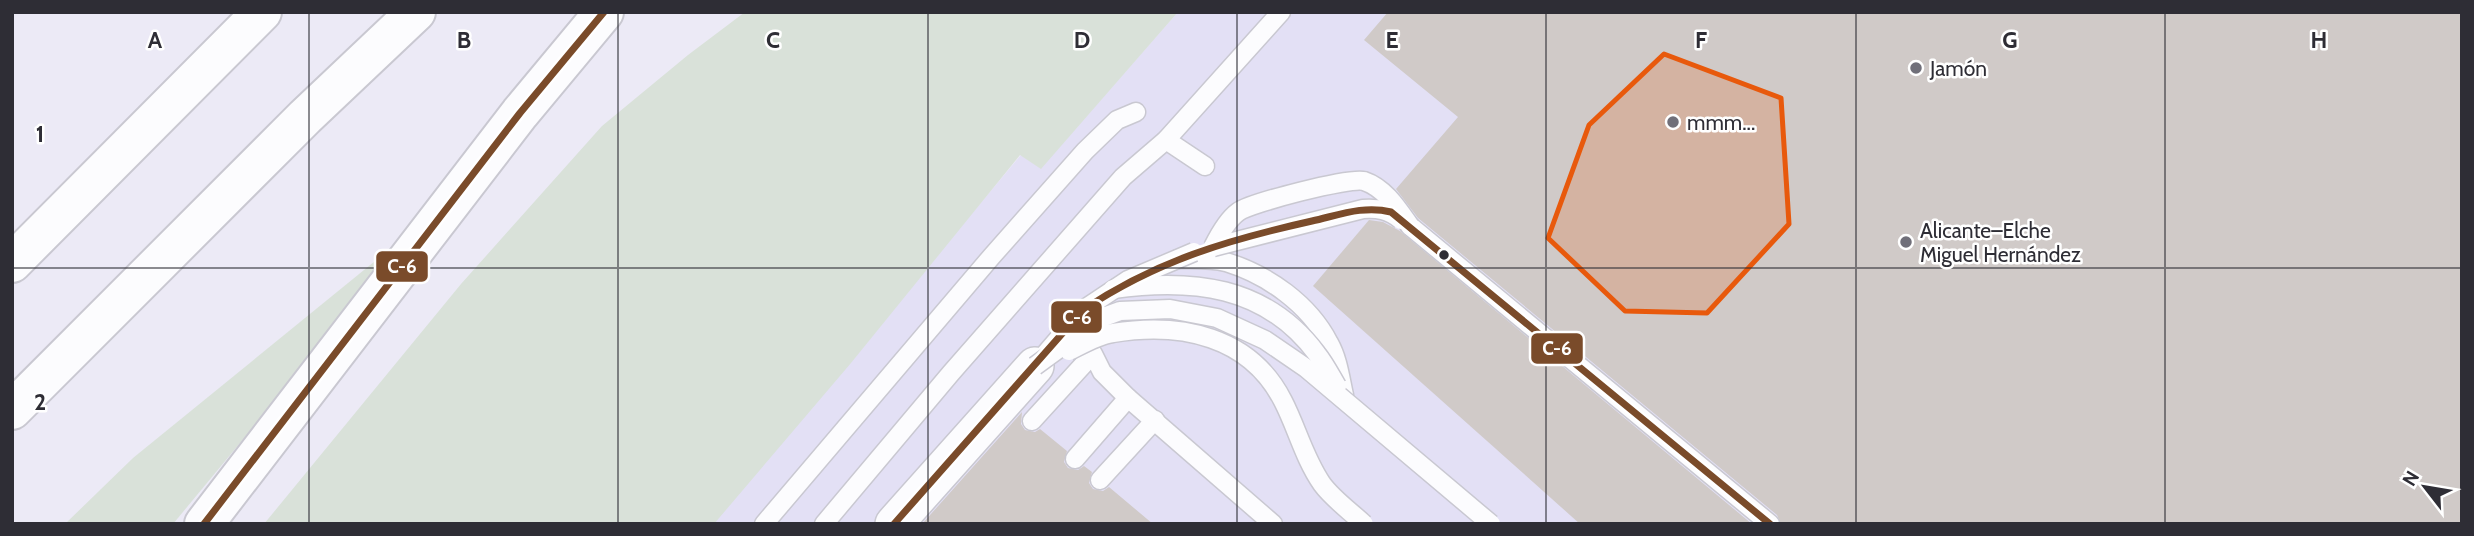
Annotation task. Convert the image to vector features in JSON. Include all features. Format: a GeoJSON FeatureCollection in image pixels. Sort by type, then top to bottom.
{"type":"FeatureCollection","features":[{"type":"Feature","properties":{"kind":"highway"},"geometry":{"type":"LineString","coordinates":[[12,262],[262,12]]}},
{"type":"Feature","properties":{"kind":"highway"},"geometry":{"type":"LineString","coordinates":[[12,410],[304,117],[416,12]]}},
{"type":"Feature","properties":{"kind":"highway"},"geometry":{"type":"LineString","coordinates":[[204,524],[520,113],[604,12]]}},
{"type":"Feature","properties":{"kind":"street"},"geometry":{"type":"LineString","coordinates":[[894,524],[1035,366]]}},
{"type":"Feature","properties":{"kind":"lane"},"geometry":{"type":"LineString","coordinates":[[824,524],[1122,177],[1166,140],[1281,12]]}},
{"type":"Feature","properties":{"kind":"lane"},"geometry":{"type":"LineString","coordinates":[[764,524],[1063,188],[1085,151],[1117,120],[1136,112]]}},
{"type":"Feature","properties":{"kind":"lane"},"geometry":{"type":"LineString","coordinates":[[1166,140],[1205,166]]}},
{"type":"Feature","properties":{"kind":"lane"},"geometry":{"type":"LineString","coordinates":[[1085,151],[1104,150]]}},
{"type":"Feature","properties":{"kind":"lane"},"geometry":{"type":"LineString","coordinates":[[1213,247],[1223,228],[1239,211],[1346,180],[1362,180],[1374,186],[1389,198],[1410,226]]}},
{"type":"Feature","properties":{"kind":"lane"},"geometry":{"type":"LineString","coordinates":[[1035,366],[1083,310],[1128,280],[1213,247],[1375,208],[1391,212],[1410,226],[1770,524]]}},
{"type":"Feature","properties":{"kind":"lane"},"geometry":{"type":"LineString","coordinates":[[1178,259],[1224,262],[1262,278],[1298,302],[1314,319],[1330,343],[1345,398]]}},
{"type":"Feature","properties":{"kind":"lane"},"geometry":{"type":"LineString","coordinates":[[1113,289],[1164,283],[1195,285],[1228,292],[1260,304],[1282,320],[1317,354],[1345,398]]}},
{"type":"Feature","properties":{"kind":"lane"},"geometry":{"type":"LineString","coordinates":[[1035,366],[1101,318],[1120,311],[1170,309],[1217,318],[1265,340],[1306,368],[1345,398],[1491,524]]}},
{"type":"Feature","properties":{"kind":"lane"},"geometry":{"type":"LineString","coordinates":[[1035,366],[1112,333],[1184,330],[1205,335],[1237,350],[1261,369],[1283,401],[1310,465],[1322,484],[1364,524]]}},
{"type":"Feature","properties":{"kind":"lane"},"geometry":{"type":"LineString","coordinates":[[1032,421],[1093,354],[1102,372],[1128,398],[1273,524]]}},
{"type":"Feature","properties":{"kind":"lane"},"geometry":{"type":"LineString","coordinates":[[1075,459],[1128,398]]}},
{"type":"Feature","properties":{"kind":"lane"},"geometry":{"type":"LineString","coordinates":[[1101,480],[1155,420]]}},
{"type":"Feature","properties":{"kind":"highlighted area"},"geometry":{"type":"Polygon","coordinates":[[[1664,54],[1781,98],[1789,224],[1707,313],[1625,311],[1548,238],[1589,125],[1664,54]]]}},
{"type":"Feature","properties":{"kind":"shaded area"},"geometry":{"type":"Polygon","coordinates":[[[745,12],[1178,12],[1041,169],[1020,155],[851,363],[714,524],[264,524],[461,284],[602,126],[745,12]]]}},
{"type":"Feature","properties":{"kind":"shaded area","name":"Alicante–Elche Miguel Hernández"},"geometry":{"type":"Polygon","coordinates":[[[1178,12],[2462,12],[2462,524],[712,524],[1021,155],[1041,168],[1178,12]]]}},
{"type":"Feature","properties":{"kind":"shaded area"},"geometry":{"type":"Polygon","coordinates":[[[423,222],[173,524],[65,524],[133,458],[423,222]]]}},
{"type":"Feature","properties":{"kind":"building","name":"Alicante–Elche Miguel Hernández"},"geometry":{"type":"Polygon","coordinates":[[[1388,12],[2462,12],[2462,524],[1781,524],[1777,515],[1418,218],[1396,189],[1458,117],[1364,40],[1388,12]]]}},
{"type":"Feature","properties":{"kind":"building"},"geometry":{"type":"Polygon","coordinates":[[[1369,220],[1383,222],[1400,231],[1752,524],[1580,524],[1313,286],[1369,220]]]}},
{"type":"Feature","properties":{"kind":"building"},"geometry":{"type":"Polygon","coordinates":[[[1022,412],[1021,424],[1025,430],[1035,432],[1040,429],[1067,451],[1064,462],[1068,468],[1078,470],[1084,466],[1092,472],[1089,483],[1093,489],[1103,491],[1109,487],[1153,524],[922,524],[1022,412]]]}},
{"type":"Feature","properties":{"kind":"transit line","name":"C-6"},"geometry":{"type":"LineString","coordinates":[[204,524],[520,113],[604,12]]}},
{"type":"Feature","properties":{"kind":"transit line","name":"C-6"},"geometry":{"type":"LineString","coordinates":[[894,524],[1083,310],[1138,278],[1193,254],[1281,228],[1371,210],[1391,212],[1770,524]]}},
{"type":"Feature","properties":{"kind":"place","name":"Jamón"},"geometry":{"type":"Point","coordinates":[1916,68]}},
{"type":"Feature","properties":{"kind":"place","name":"mmm..."},"geometry":{"type":"Point","coordinates":[1673,122]}},
{"type":"Feature","properties":{"kind":"place","name":"Alicante–Elche Miguel Hernández"},"geometry":{"type":"Point","coordinates":[1906,242]}}]}
